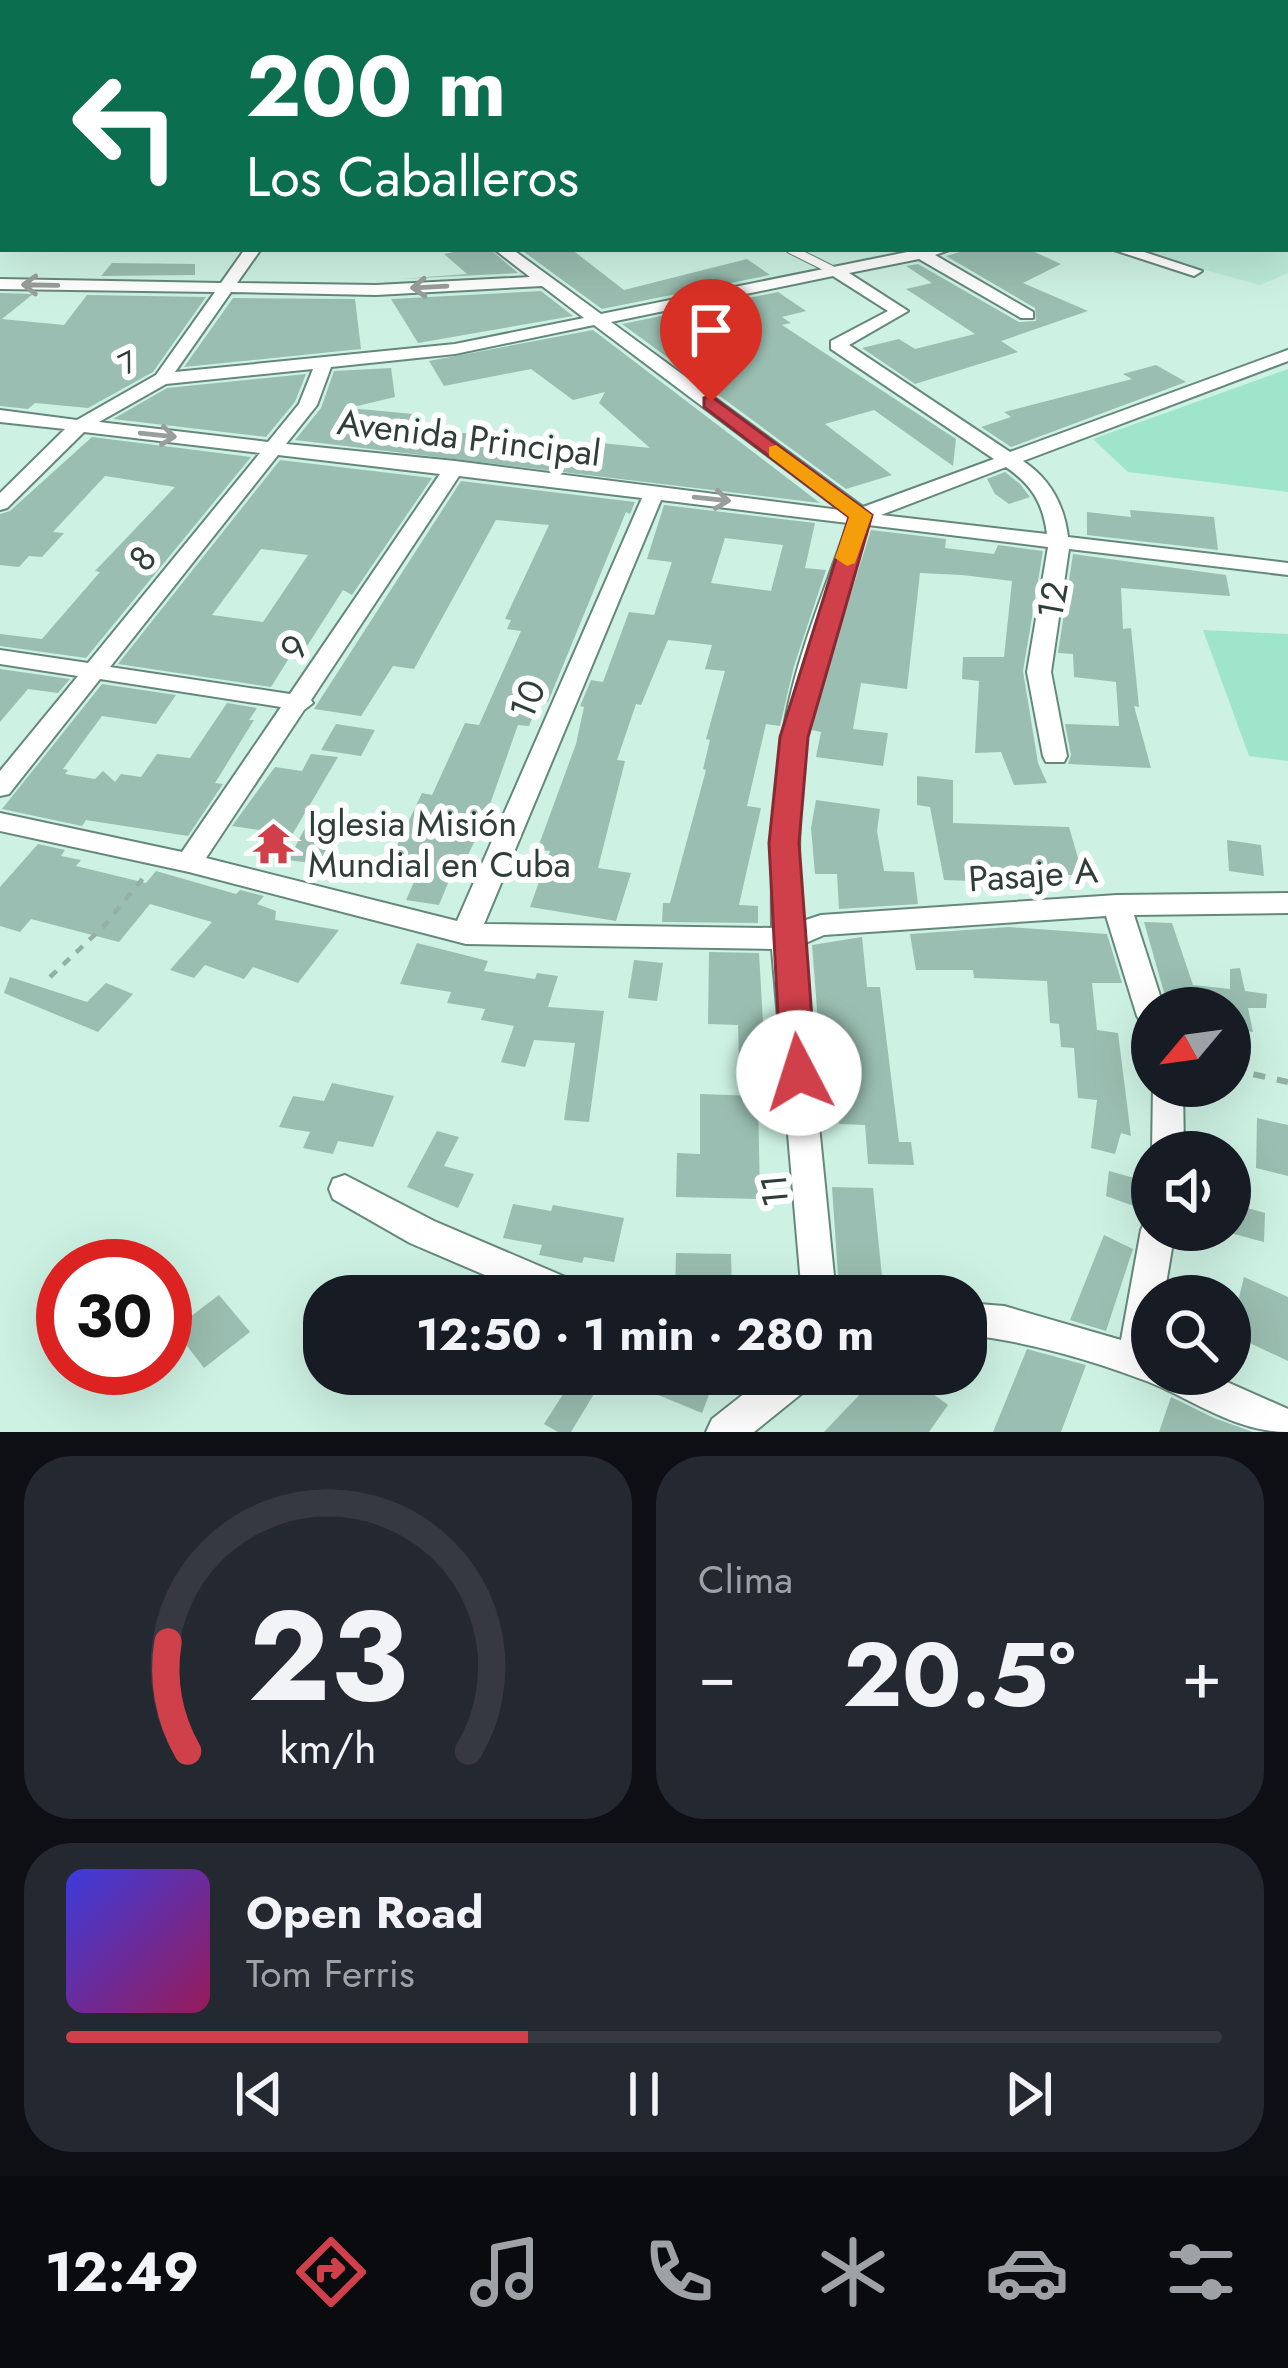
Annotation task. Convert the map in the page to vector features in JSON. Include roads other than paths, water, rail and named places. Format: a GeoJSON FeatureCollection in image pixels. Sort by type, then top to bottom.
{"type":"FeatureCollection","features":[{"type":"Feature","properties":{"kind":"street","name":"7"},"geometry":{"type":"LineString","coordinates":[[0,504],[79,426],[162,380],[251,252]]}},
{"type":"Feature","properties":{"kind":"street"},"geometry":{"type":"LineString","coordinates":[[506,252],[861,515],[1288,355]]}},
{"type":"Feature","properties":{"kind":"street"},"geometry":{"type":"LineString","coordinates":[[162,380],[455,349],[934,252]]}},
{"type":"Feature","properties":{"kind":"street"},"geometry":{"type":"LineString","coordinates":[[1129,252],[1194,271]]}},
{"type":"Feature","properties":{"kind":"street"},"geometry":{"type":"LineString","coordinates":[[923,255],[1027,315]]}},
{"type":"Feature","properties":{"kind":"street","name":"12"},"geometry":{"type":"LineString","coordinates":[[838,273],[899,311],[837,345],[1037,479],[1045,491],[1062,541],[1039,674],[1055,756]]}},
{"type":"Feature","properties":{"kind":"street"},"geometry":{"type":"LineString","coordinates":[[0,284],[376,290],[546,281]]}},
{"type":"Feature","properties":{"kind":"street","name":"8"},"geometry":{"type":"LineString","coordinates":[[0,788],[308,406],[323,365]]}},
{"type":"Feature","properties":{"kind":"street","name":"Avenida Principal"},"geometry":{"type":"LineString","coordinates":[[0,416],[1288,568]]}},
{"type":"Feature","properties":{"kind":"street","name":"9"},"geometry":{"type":"LineString","coordinates":[[176,860],[301,703],[455,467]]}},
{"type":"Feature","properties":{"kind":"street","name":"10"},"geometry":{"type":"LineString","coordinates":[[466,934],[654,493]]}},
{"type":"Feature","properties":{"kind":"street","name":"11"},"geometry":{"type":"LineString","coordinates":[[817,1275],[787,939],[784,843],[794,737],[861,515]]}},
{"type":"Feature","properties":{"kind":"street"},"geometry":{"type":"LineString","coordinates":[[0,657],[301,703]]}},
{"type":"Feature","properties":{"kind":"street","name":"Pasaje A"},"geometry":{"type":"LineString","coordinates":[[0,822],[176,860],[466,934],[787,939],[821,925],[1117,904],[1288,903]]}},
{"type":"Feature","properties":{"kind":"street"},"geometry":{"type":"LineString","coordinates":[[1117,904],[1143,987]]}},
{"type":"Feature","properties":{"kind":"street"},"geometry":{"type":"LineString","coordinates":[[345,1189],[422,1232],[523,1275]]}},
{"type":"Feature","properties":{"kind":"street"},"geometry":{"type":"LineString","coordinates":[[987,1321],[1131,1360]]}},
{"type":"Feature","properties":{"kind":"street"},"geometry":{"type":"LineString","coordinates":[[725,1432],[772,1395]]}},
{"type":"Feature","properties":{"kind":"street"},"geometry":{"type":"LineString","coordinates":[[1216,1395],[1288,1428]]}},
{"type":"Feature","properties":{"kind":"lane"},"geometry":{"type":"LineString","coordinates":[[796,252],[838,273]]}},
{"type":"Feature","properties":{"kind":"place","name":"Iglesia Misión Mundial en Cuba"},"geometry":{"type":"Point","coordinates":[274,844]}}]}
